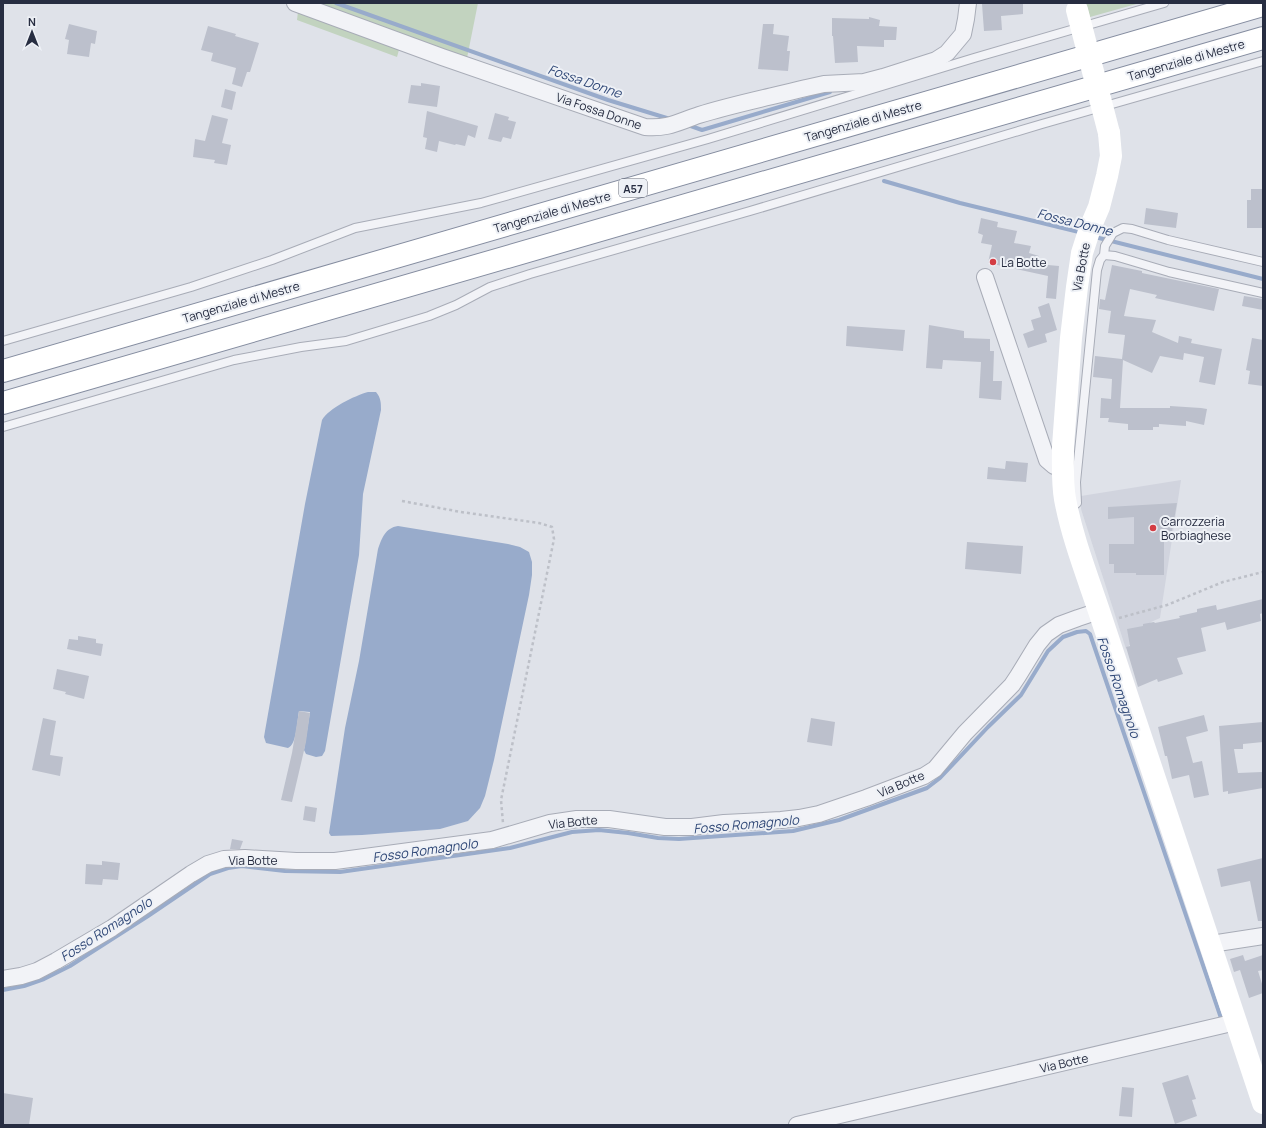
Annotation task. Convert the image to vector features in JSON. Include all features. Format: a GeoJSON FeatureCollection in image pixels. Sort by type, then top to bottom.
{"type":"FeatureCollection","features":[{"type":"Feature","properties":{"kind":"main road","name":"Tangenziale di Mestre"},"geometry":{"type":"LineString","coordinates":[[3,371],[1263,5]]}},
{"type":"Feature","properties":{"kind":"main road","name":"Via Botte"},"geometry":{"type":"LineString","coordinates":[[1075,7],[1110,133],[1111,156],[1093,239],[1076,287],[1062,467],[1065,494],[1068,510],[1101,616],[1263,1103]]}},
{"type":"Feature","properties":{"kind":"main road","name":"Tangenziale di Mestre"},"geometry":{"type":"LineString","coordinates":[[3,403],[1263,38]]}},
{"type":"Feature","properties":{"kind":"street","name":"Via Fossa Donne"},"geometry":{"type":"LineString","coordinates":[[295,3],[442,57],[646,127],[656,128],[667,127],[699,115],[824,84],[864,82],[883,78],[936,60],[947,53],[963,34],[968,3]]}},
{"type":"Feature","properties":{"kind":"street"},"geometry":{"type":"LineString","coordinates":[[985,277],[1047,460],[1054,466],[1062,467]]}},
{"type":"Feature","properties":{"kind":"street","name":"Via Botte"},"geometry":{"type":"LineString","coordinates":[[3,979],[21,976],[37,971],[56,961],[112,928],[191,874],[208,864],[224,859],[245,858],[296,861],[335,861],[492,840],[507,837],[550,823],[577,819],[609,819],[686,827],[781,820],[819,814],[924,776],[935,768],[965,733],[1012,685],[1037,644],[1046,634],[1059,625],[1078,618],[1101,616]]}},
{"type":"Feature","properties":{"kind":"street"},"geometry":{"type":"LineString","coordinates":[[1211,944],[1263,936]]}},
{"type":"Feature","properties":{"kind":"street","name":"Via Botte"},"geometry":{"type":"LineString","coordinates":[[797,1125],[1236,1022]]}},
{"type":"Feature","properties":{"kind":"lane"},"geometry":{"type":"LineString","coordinates":[[3,341],[191,287],[272,260],[355,228],[488,201],[708,139],[974,58],[1164,3]]}},
{"type":"Feature","properties":{"kind":"lane"},"geometry":{"type":"LineString","coordinates":[[3,427],[234,360],[301,347],[346,341],[429,316],[456,306],[490,287],[530,274],[1263,61]]}},
{"type":"Feature","properties":{"kind":"lane","name":"Via Botte"},"geometry":{"type":"LineString","coordinates":[[1104,256],[1093,239],[1113,233],[1123,228],[1263,262]]}},
{"type":"Feature","properties":{"kind":"lane","name":"Via Botte"},"geometry":{"type":"LineString","coordinates":[[1068,510],[1077,503],[1076,482],[1097,270],[1100,260],[1104,256],[1115,256],[1169,272],[1263,293]]}},
{"type":"Feature","properties":{"kind":"path"},"geometry":{"type":"LineString","coordinates":[[402,501],[461,512],[539,523],[552,527],[554,539],[501,800],[501,819],[507,837]]}},
{"type":"Feature","properties":{"kind":"path"},"geometry":{"type":"LineString","coordinates":[[1101,616],[1167,605],[1223,582],[1263,572]]}},
{"type":"Feature","properties":{"kind":"shaded area"},"geometry":{"type":"Polygon","coordinates":[[[1181,480],[1160,618],[1151,622],[1126,649],[1081,509],[1081,496],[1181,480]]]}},
{"type":"Feature","properties":{"kind":"green space"},"geometry":{"type":"Polygon","coordinates":[[[299,3],[478,3],[467,58],[402,39],[397,57],[297,20],[299,3]]]}},
{"type":"Feature","properties":{"kind":"green space"},"geometry":{"type":"Polygon","coordinates":[[[1086,3],[1140,3],[1090,17],[1086,3]]]}},
{"type":"Feature","properties":{"kind":"water"},"geometry":{"type":"Polygon","coordinates":[[[368,392],[376,392],[378,394],[381,410],[363,494],[359,555],[325,751],[322,756],[316,757],[306,754],[304,750],[310,712],[299,711],[295,737],[291,746],[288,748],[266,743],[264,737],[305,504],[322,420],[330,411],[342,403],[368,392]]]}},
{"type":"Feature","properties":{"kind":"water"},"geometry":{"type":"Polygon","coordinates":[[[398,526],[508,544],[520,547],[529,552],[532,562],[532,575],[529,595],[494,760],[485,796],[480,808],[468,821],[440,829],[331,836],[329,833],[345,728],[359,661],[378,549],[387,531],[398,526]]]}},
{"type":"Feature","properties":{"kind":"building"},"geometry":{"type":"Polygon","coordinates":[[[1023,3],[1023,14],[1001,16],[1002,30],[984,31],[982,4],[1023,3]]]}},
{"type":"Feature","properties":{"kind":"building"},"geometry":{"type":"Polygon","coordinates":[[[869,17],[880,20],[879,26],[897,27],[896,40],[884,40],[884,47],[857,46],[858,62],[835,63],[832,18],[869,19],[869,17]]]}},
{"type":"Feature","properties":{"kind":"building"},"geometry":{"type":"Polygon","coordinates":[[[69,24],[97,31],[95,44],[91,43],[89,57],[67,54],[69,40],[65,39],[69,24]]]}},
{"type":"Feature","properties":{"kind":"building"},"geometry":{"type":"Polygon","coordinates":[[[763,24],[774,24],[773,34],[789,36],[787,51],[790,51],[788,71],[758,69],[763,24]]]}},
{"type":"Feature","properties":{"kind":"building"},"geometry":{"type":"Polygon","coordinates":[[[208,26],[236,34],[235,36],[259,43],[250,72],[247,72],[242,87],[232,84],[236,68],[211,61],[213,53],[201,50],[208,26]]]}},
{"type":"Feature","properties":{"kind":"building"},"geometry":{"type":"Polygon","coordinates":[[[421,83],[440,86],[437,107],[408,103],[411,85],[421,86],[421,83]]]}},
{"type":"Feature","properties":{"kind":"building"},"geometry":{"type":"Polygon","coordinates":[[[225,89],[236,92],[232,110],[221,107],[225,89]]]}},
{"type":"Feature","properties":{"kind":"building"},"geometry":{"type":"Polygon","coordinates":[[[427,111],[478,126],[475,138],[468,135],[465,146],[439,141],[437,152],[425,149],[427,138],[423,137],[427,111]]]}},
{"type":"Feature","properties":{"kind":"building"},"geometry":{"type":"Polygon","coordinates":[[[495,113],[509,117],[508,120],[516,122],[511,139],[503,137],[501,142],[488,139],[495,113]]]}},
{"type":"Feature","properties":{"kind":"building"},"geometry":{"type":"Polygon","coordinates":[[[212,115],[228,119],[222,143],[231,145],[227,165],[214,163],[215,160],[193,157],[195,139],[205,141],[212,115]]]}},
{"type":"Feature","properties":{"kind":"building"},"geometry":{"type":"Polygon","coordinates":[[[1251,189],[1263,189],[1263,228],[1247,228],[1247,200],[1251,200],[1251,189]]]}},
{"type":"Feature","properties":{"kind":"building"},"geometry":{"type":"Polygon","coordinates":[[[1146,208],[1178,213],[1176,228],[1144,224],[1146,208]]]}},
{"type":"Feature","properties":{"kind":"building"},"geometry":{"type":"Polygon","coordinates":[[[981,218],[998,222],[997,227],[1017,231],[1014,243],[1031,246],[1029,253],[1039,256],[1037,264],[1059,266],[1056,299],[1046,298],[1048,276],[988,263],[992,245],[981,243],[983,235],[978,233],[981,218]]]}},
{"type":"Feature","properties":{"kind":"building"},"geometry":{"type":"Polygon","coordinates":[[[1112,265],[1142,271],[1142,273],[1219,289],[1214,311],[1155,298],[1157,295],[1130,289],[1124,316],[1156,320],[1152,332],[1178,343],[1179,336],[1192,339],[1191,343],[1222,349],[1215,385],[1199,382],[1204,357],[1184,353],[1183,360],[1160,356],[1152,373],[1123,360],[1120,408],[1170,408],[1170,406],[1207,409],[1204,425],[1186,421],[1186,426],[1159,424],[1159,427],[1153,427],[1153,430],[1128,430],[1128,424],[1108,422],[1109,418],[1100,418],[1101,398],[1111,399],[1112,379],[1093,377],[1095,356],[1122,359],[1125,335],[1108,333],[1111,311],[1099,309],[1100,299],[1105,300],[1112,265]]]}},
{"type":"Feature","properties":{"kind":"building"},"geometry":{"type":"Polygon","coordinates":[[[1244,296],[1263,299],[1263,310],[1242,306],[1244,296]]]}},
{"type":"Feature","properties":{"kind":"building"},"geometry":{"type":"Polygon","coordinates":[[[1049,303],[1057,330],[1045,334],[1047,342],[1028,348],[1023,334],[1034,330],[1031,320],[1041,317],[1038,307],[1049,303]]]}},
{"type":"Feature","properties":{"kind":"building"},"geometry":{"type":"Polygon","coordinates":[[[929,325],[964,331],[964,338],[990,339],[990,351],[994,351],[993,381],[1002,381],[1001,400],[979,398],[981,362],[943,360],[942,369],[926,368],[929,325]]]}},
{"type":"Feature","properties":{"kind":"building"},"geometry":{"type":"Polygon","coordinates":[[[847,326],[905,330],[903,351],[846,346],[847,326]]]}},
{"type":"Feature","properties":{"kind":"building"},"geometry":{"type":"Polygon","coordinates":[[[1252,338],[1263,340],[1263,386],[1248,384],[1250,371],[1246,370],[1252,338]]]}},
{"type":"Feature","properties":{"kind":"building"},"geometry":{"type":"Polygon","coordinates":[[[1006,461],[1028,463],[1026,482],[987,479],[988,467],[1005,469],[1006,461]]]}},
{"type":"Feature","properties":{"kind":"building"},"geometry":{"type":"Polygon","coordinates":[[[1177,503],[1171,537],[1164,537],[1164,575],[1114,573],[1114,564],[1109,564],[1109,544],[1134,544],[1134,517],[1108,519],[1108,507],[1177,503]]]}},
{"type":"Feature","properties":{"kind":"building"},"geometry":{"type":"Polygon","coordinates":[[[967,542],[1023,546],[1021,574],[965,569],[967,542]]]}},
{"type":"Feature","properties":{"kind":"building"},"geometry":{"type":"Polygon","coordinates":[[[1263,599],[1263,613],[1260,614],[1261,621],[1227,630],[1225,622],[1201,628],[1206,651],[1177,658],[1183,674],[1158,682],[1157,679],[1138,687],[1126,647],[1130,646],[1127,629],[1143,626],[1143,624],[1180,618],[1179,616],[1197,612],[1197,609],[1216,605],[1217,610],[1263,599]]]}},
{"type":"Feature","properties":{"kind":"building"},"geometry":{"type":"Polygon","coordinates":[[[78,636],[96,639],[96,643],[103,644],[101,656],[67,649],[69,639],[78,640],[78,636]]]}},
{"type":"Feature","properties":{"kind":"building"},"geometry":{"type":"Polygon","coordinates":[[[57,669],[89,676],[84,699],[53,689],[57,669]]]}},
{"type":"Feature","properties":{"kind":"building"},"geometry":{"type":"Polygon","coordinates":[[[299,711],[310,713],[306,742],[292,802],[281,800],[292,753],[299,711]]]}},
{"type":"Feature","properties":{"kind":"building"},"geometry":{"type":"Polygon","coordinates":[[[1204,715],[1208,731],[1186,737],[1193,763],[1202,761],[1209,795],[1194,798],[1189,775],[1172,779],[1158,727],[1204,715]]]}},
{"type":"Feature","properties":{"kind":"building"},"geometry":{"type":"Polygon","coordinates":[[[43,718],[56,721],[50,755],[63,757],[60,776],[32,770],[43,718]]]}},
{"type":"Feature","properties":{"kind":"building"},"geometry":{"type":"Polygon","coordinates":[[[811,718],[835,722],[832,746],[807,742],[811,718]]]}},
{"type":"Feature","properties":{"kind":"building"},"geometry":{"type":"Polygon","coordinates":[[[1263,722],[1263,742],[1243,744],[1243,749],[1234,749],[1238,773],[1262,772],[1263,788],[1228,794],[1228,791],[1223,792],[1219,726],[1263,722]]]}},
{"type":"Feature","properties":{"kind":"building"},"geometry":{"type":"Polygon","coordinates":[[[305,806],[317,808],[315,822],[303,820],[305,806]]]}},
{"type":"Feature","properties":{"kind":"building"},"geometry":{"type":"Polygon","coordinates":[[[232,839],[243,841],[240,849],[230,849],[232,839]]]}},
{"type":"Feature","properties":{"kind":"building"},"geometry":{"type":"Polygon","coordinates":[[[1263,858],[1263,921],[1258,921],[1250,881],[1221,887],[1217,869],[1263,858]]]}},
{"type":"Feature","properties":{"kind":"building"},"geometry":{"type":"Polygon","coordinates":[[[102,861],[120,863],[118,880],[103,879],[102,885],[85,884],[86,864],[102,865],[102,861]]]}},
{"type":"Feature","properties":{"kind":"building"},"geometry":{"type":"Polygon","coordinates":[[[1243,955],[1245,961],[1263,955],[1263,970],[1258,971],[1263,987],[1263,993],[1249,998],[1240,970],[1234,972],[1230,959],[1243,955]]]}},
{"type":"Feature","properties":{"kind":"building"},"geometry":{"type":"Polygon","coordinates":[[[1188,1075],[1196,1099],[1192,1100],[1197,1116],[1175,1124],[1162,1083],[1188,1075]]]}},
{"type":"Feature","properties":{"kind":"building"},"geometry":{"type":"Polygon","coordinates":[[[1122,1087],[1134,1088],[1132,1117],[1119,1116],[1122,1087]]]}},
{"type":"Feature","properties":{"kind":"building"},"geometry":{"type":"Polygon","coordinates":[[[3,1093],[33,1098],[29,1125],[3,1125],[3,1093]]]}},
{"type":"Feature","properties":{"kind":"waterway","name":"Fossa Donne"},"geometry":{"type":"LineString","coordinates":[[336,3],[608,100],[670,119]]}},
{"type":"Feature","properties":{"kind":"waterway","name":"Fossa Donne"},"geometry":{"type":"LineString","coordinates":[[688,125],[702,130],[830,92]]}},
{"type":"Feature","properties":{"kind":"waterway","name":"Fossa Donne"},"geometry":{"type":"LineString","coordinates":[[884,181],[960,203],[1083,233]]}},
{"type":"Feature","properties":{"kind":"waterway","name":"Fossa Donne"},"geometry":{"type":"LineString","coordinates":[[1095,237],[1263,279]]}},
{"type":"Feature","properties":{"kind":"waterway","name":"Fosso Romagnolo"},"geometry":{"type":"LineString","coordinates":[[3,990],[24,986],[44,979],[70,966],[210,874],[228,868],[242,866],[285,871],[340,872],[510,848],[572,832],[599,830],[658,838],[679,839],[793,831],[839,820],[927,788],[940,778],[988,727],[1021,695],[1048,651],[1063,637],[1077,632],[1086,631],[1090,634],[1222,1021]]}},
{"type":"Feature","properties":{"kind":"place","name":"La Botte"},"geometry":{"type":"Point","coordinates":[993,262]}},
{"type":"Feature","properties":{"kind":"place","name":"Carrozzeria Borbiaghese"},"geometry":{"type":"Point","coordinates":[1153,528]}}]}
